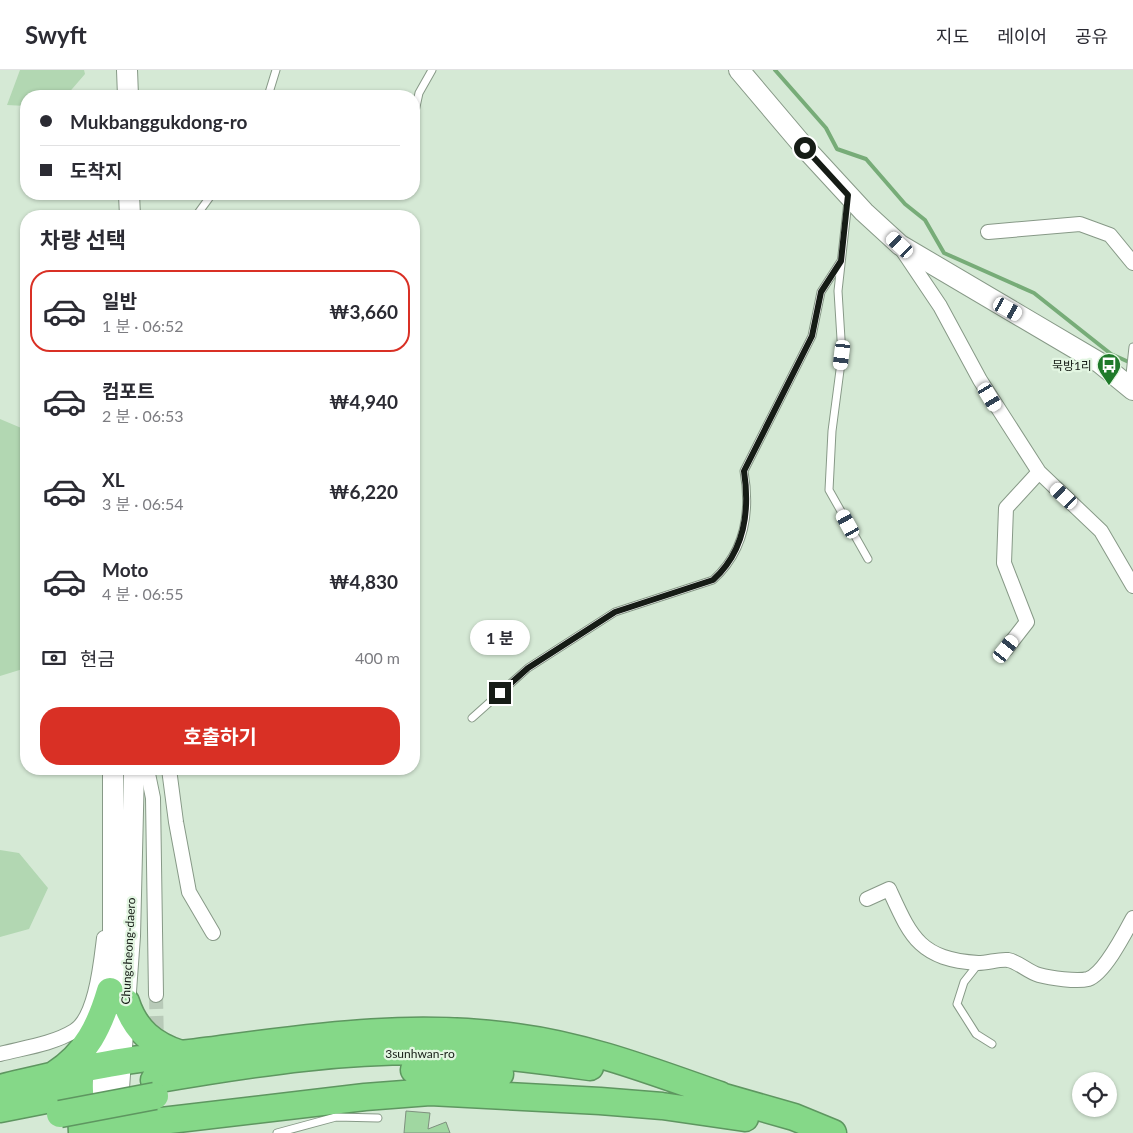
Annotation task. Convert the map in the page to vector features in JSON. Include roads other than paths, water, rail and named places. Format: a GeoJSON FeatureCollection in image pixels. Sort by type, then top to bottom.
{"type":"FeatureCollection","features":[{"type":"Feature","properties":{"kind":"highway"},"geometry":{"type":"LineString","coordinates":[[57,1096],[70,1064],[92,1037],[118,996],[135,1024],[148,1038],[164,1048],[181,1054],[376,1030],[467,1032],[558,1044],[607,1056],[720,1095]]}},
{"type":"Feature","properties":{"kind":"highway","name":"3sunhwan-ro"},"geometry":{"type":"LineString","coordinates":[[0,1109],[152,1078],[337,1055],[456,1052],[531,1059],[660,1080],[720,1095],[794,1117],[834,1133]]}},
{"type":"Feature","properties":{"kind":"highway"},"geometry":{"type":"LineString","coordinates":[[152,1078],[181,1054]]}},
{"type":"Feature","properties":{"kind":"highway"},"geometry":{"type":"LineString","coordinates":[[0,1088],[57,1096],[102,1065],[152,1078]]}},
{"type":"Feature","properties":{"kind":"highway"},"geometry":{"type":"LineString","coordinates":[[82,1133],[102,1065]]}},
{"type":"Feature","properties":{"kind":"highway","name":"3sunhwan-ro"},"geometry":{"type":"LineString","coordinates":[[152,1078],[207,1087],[329,1073],[443,1070],[563,1079],[663,1098],[746,1118],[793,1133]]}},
{"type":"Feature","properties":{"kind":"highway"},"geometry":{"type":"LineString","coordinates":[[152,1078],[156,1127]]}},
{"type":"Feature","properties":{"kind":"highway"},"geometry":{"type":"LineString","coordinates":[[108,1132],[156,1127],[182,1118],[365,1097],[430,1092],[600,1100],[662,1106],[746,1118]]}},
{"type":"Feature","properties":{"kind":"highway","name":"3sunhwan-ro"},"geometry":{"type":"LineString","coordinates":[[0,1126],[57,1096]]}},
{"type":"Feature","properties":{"kind":"main road"},"geometry":{"type":"LineString","coordinates":[[114,70],[114,90]]}},
{"type":"Feature","properties":{"kind":"main road"},"geometry":{"type":"LineString","coordinates":[[127,70],[128,90]]}},
{"type":"Feature","properties":{"kind":"main road"},"geometry":{"type":"LineString","coordinates":[[739,70],[848,195],[900,245],[1083,353],[1131,384]]}},
{"type":"Feature","properties":{"kind":"main road","name":"Chungcheong-daero"},"geometry":{"type":"LineString","coordinates":[[113,775],[113,931],[118,996]]}},
{"type":"Feature","properties":{"kind":"main road","name":"Chungcheong-daero"},"geometry":{"type":"LineString","coordinates":[[108,1132],[102,1065],[130,936],[134,775]]}},
{"type":"Feature","properties":{"kind":"street"},"geometry":{"type":"LineString","coordinates":[[988,232],[1080,224],[1110,235],[1133,263]]}},
{"type":"Feature","properties":{"kind":"street"},"geometry":{"type":"LineString","coordinates":[[900,245],[940,306],[980,380],[1039,472],[1101,531],[1133,586]]}},
{"type":"Feature","properties":{"kind":"street"},"geometry":{"type":"LineString","coordinates":[[1006,649],[1027,622],[1004,563],[1006,508],[1039,472]]}},
{"type":"Feature","properties":{"kind":"street"},"geometry":{"type":"LineString","coordinates":[[148,775],[153,798],[156,996]]}},
{"type":"Feature","properties":{"kind":"street"},"geometry":{"type":"LineString","coordinates":[[170,775],[189,892],[213,934]]}},
{"type":"Feature","properties":{"kind":"street"},"geometry":{"type":"LineString","coordinates":[[0,1054],[74,1031],[86,1020],[96,988],[103,946],[113,853]]}},
{"type":"Feature","properties":{"kind":"street"},"geometry":{"type":"LineString","coordinates":[[867,900],[889,889],[909,932],[926,949],[948,958],[979,963],[1009,960],[1038,975],[1061,979],[1088,979],[1102,968],[1133,918]]}},
{"type":"Feature","properties":{"kind":"lane"},"geometry":{"type":"LineString","coordinates":[[270,90],[276,70]]}},
{"type":"Feature","properties":{"kind":"lane"},"geometry":{"type":"LineString","coordinates":[[420,92],[432,70]]}},
{"type":"Feature","properties":{"kind":"lane"},"geometry":{"type":"LineString","coordinates":[[848,195],[838,291],[842,355],[832,431],[829,490],[868,559]]}},
{"type":"Feature","properties":{"kind":"lane"},"geometry":{"type":"LineString","coordinates":[[472,718],[528,668],[615,612],[713,580],[725,569],[746,522],[748,493],[744,471],[812,336],[821,292],[841,261]]}},
{"type":"Feature","properties":{"kind":"lane"},"geometry":{"type":"LineString","coordinates":[[1131,384],[1133,347]]}},
{"type":"Feature","properties":{"kind":"lane"},"geometry":{"type":"LineString","coordinates":[[979,963],[964,982],[957,1004],[976,1034],[992,1044]]}},
{"type":"Feature","properties":{"kind":"lane"},"geometry":{"type":"LineString","coordinates":[[277,1133],[336,1117],[378,1118]]}},
{"type":"Feature","properties":{"kind":"waterway"},"geometry":{"type":"LineString","coordinates":[[775,70],[826,128],[837,149],[866,159],[905,204],[925,220],[944,253],[1034,293],[1111,354],[1131,363]]}},
{"type":"Feature","properties":{"kind":"tunnel"},"geometry":{"type":"LineString","coordinates":[[156,995],[157,1045]]}},
{"type":"Feature","properties":{"kind":"place","name":"묵방1리"},"geometry":{"type":"Point","coordinates":[1109,386]}}]}
